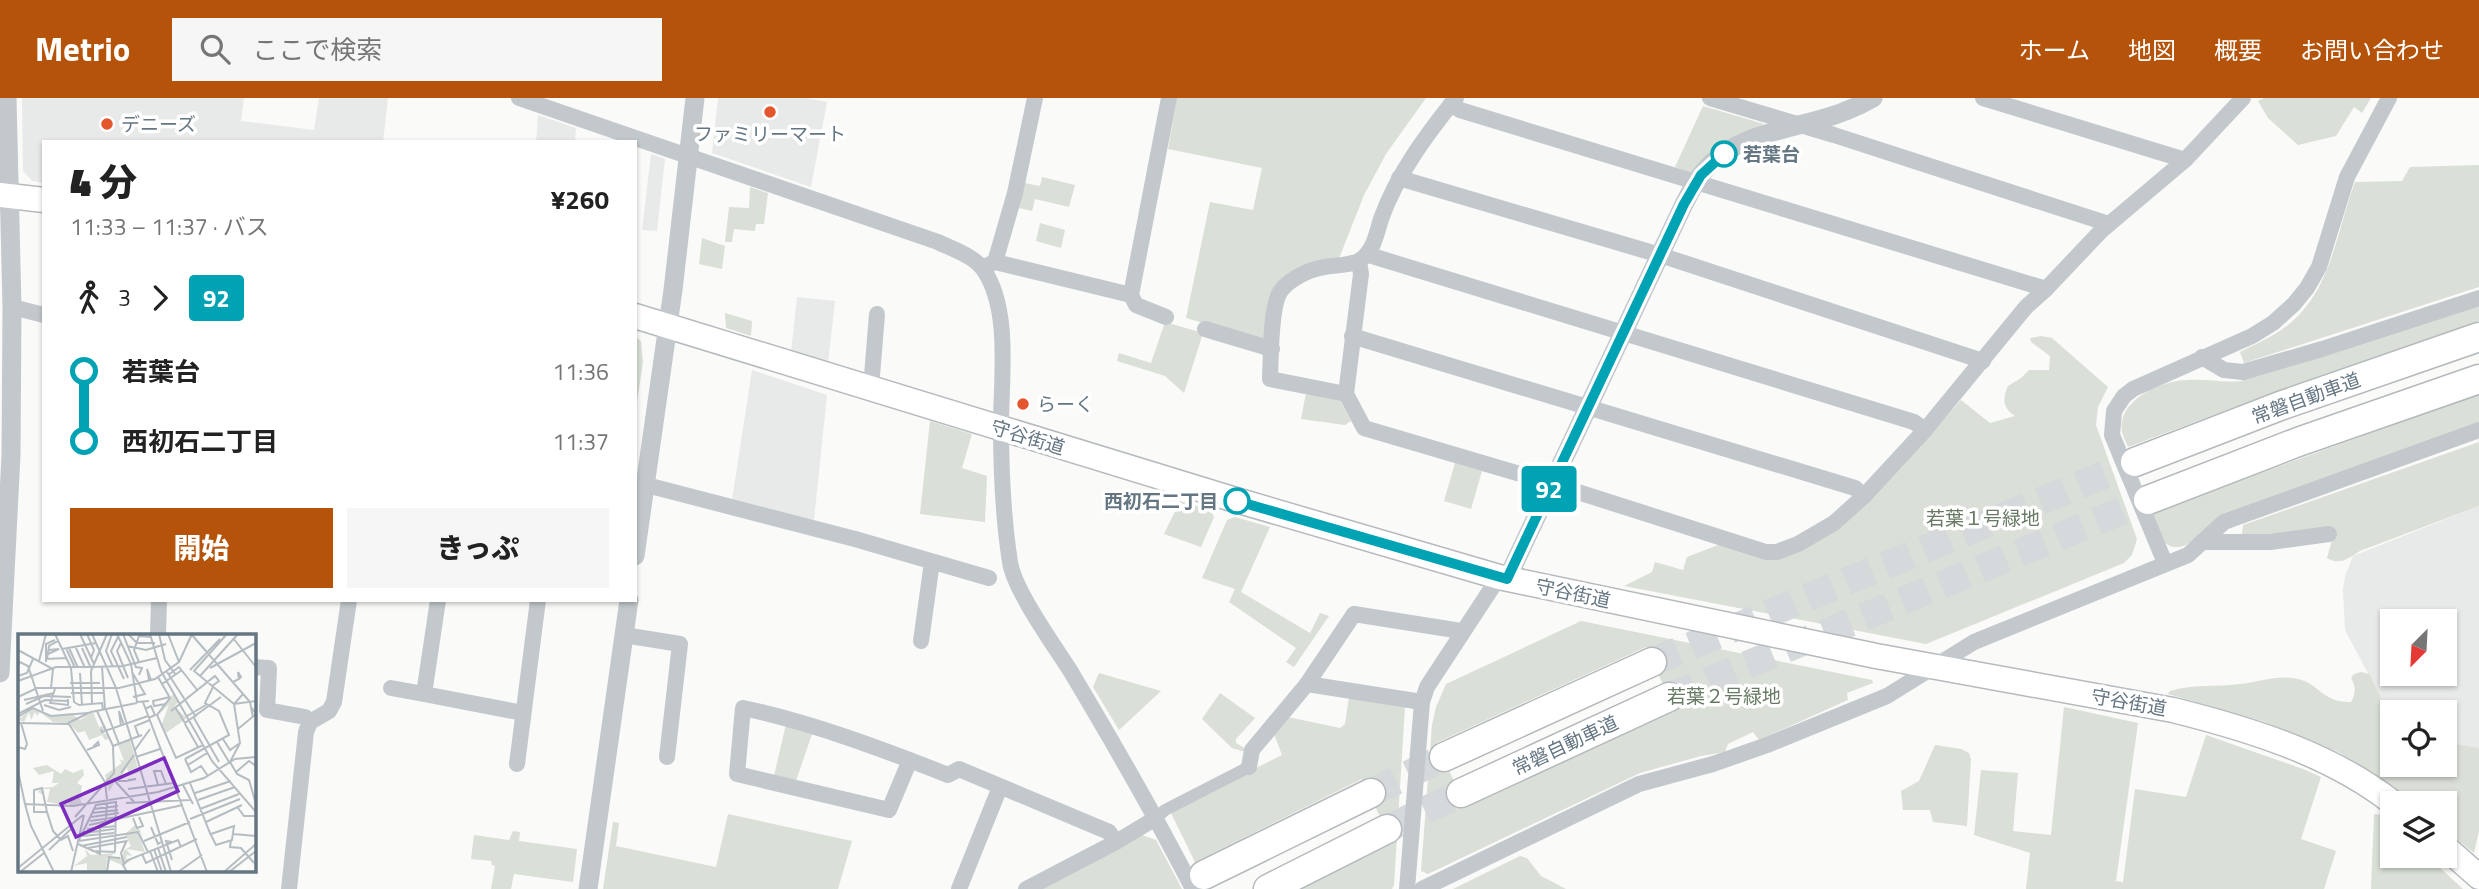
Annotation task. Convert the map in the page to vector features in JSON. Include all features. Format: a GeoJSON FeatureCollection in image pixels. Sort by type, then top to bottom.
{"type":"FeatureCollection","features":[{"type":"Feature","properties":{"kind":"highway","name":"常磐自動車道"},"geometry":{"type":"LineString","coordinates":[[2135,462],[2280,407],[2479,337]]}},
{"type":"Feature","properties":{"kind":"highway","name":"常磐自動車道"},"geometry":{"type":"LineString","coordinates":[[2148,500],[2298,442],[2479,379]]}},
{"type":"Feature","properties":{"kind":"highway","name":"常磐自動車道"},"geometry":{"type":"LineString","coordinates":[[1444,757],[1652,662]]}},
{"type":"Feature","properties":{"kind":"highway","name":"常磐自動車道"},"geometry":{"type":"LineString","coordinates":[[1461,793],[1669,696]]}},
{"type":"Feature","properties":{"kind":"highway"},"geometry":{"type":"LineString","coordinates":[[1199,882],[1371,793]]}},
{"type":"Feature","properties":{"kind":"highway"},"geometry":{"type":"LineString","coordinates":[[1268,889],[1387,829]]}},
{"type":"Feature","properties":{"kind":"main road"},"geometry":{"type":"LineString","coordinates":[[4,195],[42,200]]}},
{"type":"Feature","properties":{"kind":"main road","name":"守谷街道"},"geometry":{"type":"LineString","coordinates":[[637,317],[1229,498],[1503,578],[1932,666],[2211,719],[2318,759],[2347,773],[2380,795]]}},
{"type":"Feature","properties":{"kind":"main road"},"geometry":{"type":"LineString","coordinates":[[2457,858],[2479,877]]}},
{"type":"Feature","properties":{"kind":"street"},"geometry":{"type":"LineString","coordinates":[[0,673],[11,455],[12,307],[4,195],[7,98]]}},
{"type":"Feature","properties":{"kind":"street"},"geometry":{"type":"LineString","coordinates":[[519,98],[938,242],[973,260],[1131,295]]}},
{"type":"Feature","properties":{"kind":"street"},"geometry":{"type":"LineString","coordinates":[[637,527],[640,483],[668,326],[695,98]]}},
{"type":"Feature","properties":{"kind":"street"},"geometry":{"type":"LineString","coordinates":[[1035,98],[1016,193],[989,265],[1003,350],[1001,428],[1005,528],[1013,579],[1156,818],[1199,882]]}},
{"type":"Feature","properties":{"kind":"street"},"geometry":{"type":"LineString","coordinates":[[1166,317],[1136,305],[1131,295],[1169,98]]}},
{"type":"Feature","properties":{"kind":"street"},"geometry":{"type":"LineString","coordinates":[[1710,98],[2109,224]]}},
{"type":"Feature","properties":{"kind":"street"},"geometry":{"type":"LineString","coordinates":[[1407,889],[1422,702],[1427,687],[1461,631],[1503,578],[1552,483],[1696,183],[1728,150],[1765,134],[1823,119],[1872,98]]}},
{"type":"Feature","properties":{"kind":"street"},"geometry":{"type":"LineString","coordinates":[[1983,98],[2185,160]]}},
{"type":"Feature","properties":{"kind":"street"},"geometry":{"type":"LineString","coordinates":[[2046,289],[1460,110],[1454,101],[1399,178],[1364,258],[1346,394],[1364,428],[1552,483],[1766,552],[1777,552],[1798,544],[1834,523],[1864,496],[1925,430],[2026,307],[2046,289],[2109,224],[2185,160],[2243,98]]}},
{"type":"Feature","properties":{"kind":"street"},"geometry":{"type":"LineString","coordinates":[[2165,563],[2112,435],[2114,411],[2124,396],[2133,389],[2252,336],[2273,323],[2307,288],[2319,267],[2347,177],[2389,98]]}},
{"type":"Feature","properties":{"kind":"street"},"geometry":{"type":"LineString","coordinates":[[1399,178],[1660,256],[1983,360]]}},
{"type":"Feature","properties":{"kind":"street"},"geometry":{"type":"LineString","coordinates":[[1346,394],[1270,379],[1275,304],[1284,286],[1317,268],[1349,265],[1364,258],[1624,332],[1914,422],[1925,430]]}},
{"type":"Feature","properties":{"kind":"street"},"geometry":{"type":"LineString","coordinates":[[2203,357],[2224,370],[2243,372],[2479,298]]}},
{"type":"Feature","properties":{"kind":"street"},"geometry":{"type":"LineString","coordinates":[[12,307],[42,314]]}},
{"type":"Feature","properties":{"kind":"street"},"geometry":{"type":"LineString","coordinates":[[870,388],[877,314]]}},
{"type":"Feature","properties":{"kind":"street"},"geometry":{"type":"LineString","coordinates":[[1205,329],[1272,349]]}},
{"type":"Feature","properties":{"kind":"street"},"geometry":{"type":"LineString","coordinates":[[1352,336],[1856,488],[1864,496]]}},
{"type":"Feature","properties":{"kind":"street"},"geometry":{"type":"LineString","coordinates":[[1422,889],[1639,784],[1768,746],[1887,696],[1974,642],[2188,555],[2224,522],[2479,430]]}},
{"type":"Feature","properties":{"kind":"street"},"geometry":{"type":"LineString","coordinates":[[640,483],[989,578]]}},
{"type":"Feature","properties":{"kind":"street"},"geometry":{"type":"LineString","coordinates":[[2202,542],[2270,542],[2329,534]]}},
{"type":"Feature","properties":{"kind":"street"},"geometry":{"type":"LineString","coordinates":[[921,641],[932,562]]}},
{"type":"Feature","properties":{"kind":"street"},"geometry":{"type":"LineString","coordinates":[[158,634],[159,602]]}},
{"type":"Feature","properties":{"kind":"street"},"geometry":{"type":"LineString","coordinates":[[289,889],[306,732],[310,722],[329,711],[334,702],[349,602]]}},
{"type":"Feature","properties":{"kind":"street"},"geometry":{"type":"LineString","coordinates":[[424,694],[438,602]]}},
{"type":"Feature","properties":{"kind":"street"},"geometry":{"type":"LineString","coordinates":[[517,764],[538,602]]}},
{"type":"Feature","properties":{"kind":"street"},"geometry":{"type":"LineString","coordinates":[[588,889],[629,602]]}},
{"type":"Feature","properties":{"kind":"street"},"geometry":{"type":"LineString","coordinates":[[1026,889],[1116,842],[1165,810],[1249,767],[1252,750],[1307,684],[1354,614],[1461,631]]}},
{"type":"Feature","properties":{"kind":"street"},"geometry":{"type":"LineString","coordinates":[[624,635],[680,644],[667,757]]}},
{"type":"Feature","properties":{"kind":"street"},"geometry":{"type":"LineString","coordinates":[[256,667],[269,668],[267,710],[305,718],[310,722]]}},
{"type":"Feature","properties":{"kind":"street"},"geometry":{"type":"LineString","coordinates":[[1307,684],[1422,702]]}},
{"type":"Feature","properties":{"kind":"street"},"geometry":{"type":"LineString","coordinates":[[391,688],[523,712]]}},
{"type":"Feature","properties":{"kind":"street"},"geometry":{"type":"LineString","coordinates":[[910,760],[889,810],[737,774],[743,709],[785,717],[910,760],[948,775],[959,769],[1109,832],[1116,842]]}},
{"type":"Feature","properties":{"kind":"street"},"geometry":{"type":"LineString","coordinates":[[959,889],[1000,787]]}},
{"type":"Feature","properties":{"kind":"shaded area"},"geometry":{"type":"Polygon","coordinates":[[[22,98],[244,98],[241,121],[314,130],[319,98],[388,98],[383,140],[42,140],[42,183],[32,181],[23,171],[22,98]]]}},
{"type":"Feature","properties":{"kind":"shaded area"},"geometry":{"type":"Polygon","coordinates":[[[718,98],[806,98],[827,102],[811,187],[712,153],[718,98]]]}},
{"type":"Feature","properties":{"kind":"shaded area"},"geometry":{"type":"Polygon","coordinates":[[[538,115],[576,128],[575,140],[536,140],[538,115]]]}},
{"type":"Feature","properties":{"kind":"shaded area"},"geometry":{"type":"Polygon","coordinates":[[[651,154],[665,159],[657,231],[642,230],[651,154]]]}},
{"type":"Feature","properties":{"kind":"shaded area"},"geometry":{"type":"Polygon","coordinates":[[[797,297],[835,301],[828,364],[791,353],[797,297]]]}},
{"type":"Feature","properties":{"kind":"shaded area"},"geometry":{"type":"Polygon","coordinates":[[[752,370],[827,395],[814,520],[732,500],[752,370]]]}},
{"type":"Feature","properties":{"kind":"shaded area"},"geometry":{"type":"Polygon","coordinates":[[[2479,506],[2479,748],[2457,744],[2457,700],[2382,700],[2345,630],[2345,576],[2353,556],[2479,506]]]}},
{"type":"Feature","properties":{"kind":"green space"},"geometry":{"type":"Polygon","coordinates":[[[1177,98],[1426,98],[1386,154],[1364,195],[1338,261],[1296,272],[1268,342],[1186,318],[1210,202],[1253,210],[1262,168],[1168,149],[1177,98]]]}},
{"type":"Feature","properties":{"kind":"green space"},"geometry":{"type":"Polygon","coordinates":[[[2264,98],[2371,98],[2362,113],[2354,107],[2336,136],[2298,145],[2268,118],[2258,101],[2264,98]]]}},
{"type":"Feature","properties":{"kind":"green space"},"geometry":{"type":"Polygon","coordinates":[[[1703,106],[1764,124],[1726,143],[1696,175],[1675,167],[1703,106]]]}},
{"type":"Feature","properties":{"kind":"green space"},"geometry":{"type":"Polygon","coordinates":[[[2479,165],[2479,287],[2244,363],[2240,352],[2278,332],[2310,302],[2329,264],[2355,182],[2402,181],[2410,167],[2479,165]]]}},
{"type":"Feature","properties":{"kind":"green space"},"geometry":{"type":"Polygon","coordinates":[[[1042,177],[1075,185],[1069,207],[1035,199],[1032,211],[1019,208],[1025,183],[1040,186],[1042,177]]]}},
{"type":"Feature","properties":{"kind":"green space"},"geometry":{"type":"Polygon","coordinates":[[[750,187],[768,193],[764,224],[756,224],[755,231],[734,229],[732,242],[725,242],[729,207],[749,208],[750,187]]]}},
{"type":"Feature","properties":{"kind":"green space"},"geometry":{"type":"Polygon","coordinates":[[[1040,223],[1065,230],[1061,248],[1036,241],[1040,223]]]}},
{"type":"Feature","properties":{"kind":"green space"},"geometry":{"type":"Polygon","coordinates":[[[702,238],[725,246],[722,269],[699,264],[702,238]]]}},
{"type":"Feature","properties":{"kind":"green space"},"geometry":{"type":"Polygon","coordinates":[[[2479,304],[2479,321],[2277,391],[2128,447],[2123,435],[2122,421],[2126,410],[2143,394],[2155,388],[2188,380],[2242,381],[2479,304]]]}},
{"type":"Feature","properties":{"kind":"green space"},"geometry":{"type":"Polygon","coordinates":[[[725,313],[752,321],[751,336],[726,328],[725,313]]]}},
{"type":"Feature","properties":{"kind":"green space"},"geometry":{"type":"Polygon","coordinates":[[[1165,322],[1203,333],[1184,393],[1165,376],[1117,361],[1119,353],[1151,363],[1165,322]]]}},
{"type":"Feature","properties":{"kind":"green space"},"geometry":{"type":"Polygon","coordinates":[[[637,338],[641,341],[643,362],[637,402],[637,338]]]}},
{"type":"Feature","properties":{"kind":"green space","name":"若葉１号緑地"},"geometry":{"type":"Polygon","coordinates":[[[2030,338],[2052,338],[2108,387],[2098,407],[2096,425],[2137,539],[2132,555],[2124,563],[1926,644],[1624,586],[1652,572],[1655,562],[1683,570],[1687,557],[1718,545],[1784,557],[1923,443],[1961,400],[1990,423],[2015,416],[2005,403],[2008,386],[2029,370],[2049,370],[2050,356],[2031,342],[2030,338]]]}},
{"type":"Feature","properties":{"kind":"green space"},"geometry":{"type":"Polygon","coordinates":[[[1306,393],[1340,401],[1351,421],[1345,425],[1301,419],[1306,393]]]}},
{"type":"Feature","properties":{"kind":"green space"},"geometry":{"type":"Polygon","coordinates":[[[2479,394],[2479,428],[2212,524],[2184,546],[2165,543],[2152,512],[2479,394]]]}},
{"type":"Feature","properties":{"kind":"green space"},"geometry":{"type":"Polygon","coordinates":[[[930,421],[972,434],[962,468],[987,476],[985,522],[920,514],[930,421]]]}},
{"type":"Feature","properties":{"kind":"green space"},"geometry":{"type":"Polygon","coordinates":[[[2479,442],[2479,506],[2360,551],[2344,560],[2327,558],[2332,540],[2242,534],[2243,525],[2479,442]]]}},
{"type":"Feature","properties":{"kind":"green space"},"geometry":{"type":"Polygon","coordinates":[[[1455,463],[1482,471],[1471,509],[1444,501],[1455,463]]]}},
{"type":"Feature","properties":{"kind":"green space"},"geometry":{"type":"Polygon","coordinates":[[[1180,501],[1211,510],[1214,517],[1201,547],[1164,534],[1180,501]]]}},
{"type":"Feature","properties":{"kind":"green space"},"geometry":{"type":"Polygon","coordinates":[[[1235,517],[1270,527],[1241,592],[1310,633],[1320,613],[1329,616],[1294,667],[1286,662],[1296,648],[1229,602],[1235,589],[1202,578],[1227,520],[1235,517]]]}},
{"type":"Feature","properties":{"kind":"green space","name":"若葉２号緑地"},"geometry":{"type":"Polygon","coordinates":[[[1581,621],[1872,680],[1873,683],[1847,693],[1848,700],[1759,740],[1753,732],[1728,744],[1725,752],[1640,773],[1428,874],[1421,871],[1432,725],[1446,684],[1581,621]],[[1646,647],[1436,743],[1466,806],[1675,711],[1646,647]]]}},
{"type":"Feature","properties":{"kind":"green space"},"geometry":{"type":"Polygon","coordinates":[[[1099,673],[1161,691],[1119,730],[1093,687],[1099,673]]]}},
{"type":"Feature","properties":{"kind":"green space"},"geometry":{"type":"Polygon","coordinates":[[[2354,674],[2369,674],[2382,700],[2380,777],[2457,777],[2457,744],[2479,748],[2479,831],[2474,853],[2457,840],[2457,791],[2397,791],[2374,773],[2338,752],[2262,721],[2168,694],[2170,691],[2187,687],[2291,678],[2305,681],[2334,699],[2351,702],[2355,690],[2351,678],[2354,674]]]}},
{"type":"Feature","properties":{"kind":"green space"},"geometry":{"type":"Polygon","coordinates":[[[1220,693],[1255,718],[1236,739],[1236,743],[1246,749],[1245,752],[1232,748],[1202,719],[1220,693]]]}},
{"type":"Feature","properties":{"kind":"green space"},"geometry":{"type":"Polygon","coordinates":[[[1349,697],[1405,706],[1392,889],[1299,889],[1392,842],[1362,779],[1195,862],[1170,811],[1282,755],[1274,734],[1288,717],[1340,728],[1345,724],[1349,697]]]}},
{"type":"Feature","properties":{"kind":"green space"},"geometry":{"type":"Polygon","coordinates":[[[2064,707],[2138,723],[2116,881],[2123,882],[2135,789],[2186,797],[2206,735],[2321,777],[2301,839],[2336,851],[2324,889],[2026,889],[2030,853],[1974,835],[1981,770],[2018,773],[2013,831],[2051,835],[2064,707]]]}},
{"type":"Feature","properties":{"kind":"green space"},"geometry":{"type":"Polygon","coordinates":[[[786,724],[812,734],[796,781],[774,776],[786,724]]]}},
{"type":"Feature","properties":{"kind":"green space"},"geometry":{"type":"Polygon","coordinates":[[[1935,745],[1969,753],[1971,759],[1967,826],[1933,822],[1930,810],[1903,810],[1901,791],[1919,781],[1935,745]]]}},
{"type":"Feature","properties":{"kind":"green space"},"geometry":{"type":"Polygon","coordinates":[[[728,814],[852,841],[838,889],[603,889],[613,822],[619,823],[616,846],[716,867],[728,814]]]}},
{"type":"Feature","properties":{"kind":"green space"},"geometry":{"type":"Polygon","coordinates":[[[2374,814],[2380,815],[2380,868],[2440,868],[2463,889],[2371,889],[2374,814]]]}},
{"type":"Feature","properties":{"kind":"green space"},"geometry":{"type":"Polygon","coordinates":[[[513,831],[520,832],[519,841],[577,849],[573,882],[514,874],[511,889],[491,889],[495,866],[491,861],[471,859],[474,835],[509,840],[513,831]]]}},
{"type":"Feature","properties":{"kind":"green space"},"geometry":{"type":"Polygon","coordinates":[[[1142,835],[1156,840],[1182,889],[1037,889],[1142,835]]]}},
{"type":"Feature","properties":{"kind":"green space"},"geometry":{"type":"Polygon","coordinates":[[[1520,856],[1527,858],[1541,876],[1566,889],[1453,889],[1520,856]]]}},
{"type":"Feature","properties":{"kind":"tunnel"},"geometry":{"type":"LineString","coordinates":[[1652,662],[2135,462]]}},
{"type":"Feature","properties":{"kind":"tunnel"},"geometry":{"type":"LineString","coordinates":[[1669,697],[2148,500]]}},
{"type":"Feature","properties":{"kind":"tunnel"},"geometry":{"type":"LineString","coordinates":[[1371,793],[1444,757]]}},
{"type":"Feature","properties":{"kind":"tunnel"},"geometry":{"type":"LineString","coordinates":[[1387,829],[1461,793]]}},
{"type":"Feature","properties":{"kind":"bus line","name":"92"},"geometry":{"type":"LineString","coordinates":[[1237,501],[1507,579],[1684,204],[1701,175],[1724,154]]}},
{"type":"Feature","properties":{"kind":"place","name":"ファミリーマート"},"geometry":{"type":"Point","coordinates":[770,112]}},
{"type":"Feature","properties":{"kind":"place","name":"デニーズ"},"geometry":{"type":"Point","coordinates":[107,124]}},
{"type":"Feature","properties":{"kind":"place","name":"若葉台"},"geometry":{"type":"Point","coordinates":[1724,154]}},
{"type":"Feature","properties":{"kind":"place","name":"らーく"},"geometry":{"type":"Point","coordinates":[1023,404]}},
{"type":"Feature","properties":{"kind":"place","name":"西初石二丁目"},"geometry":{"type":"Point","coordinates":[1237,501]}}]}
